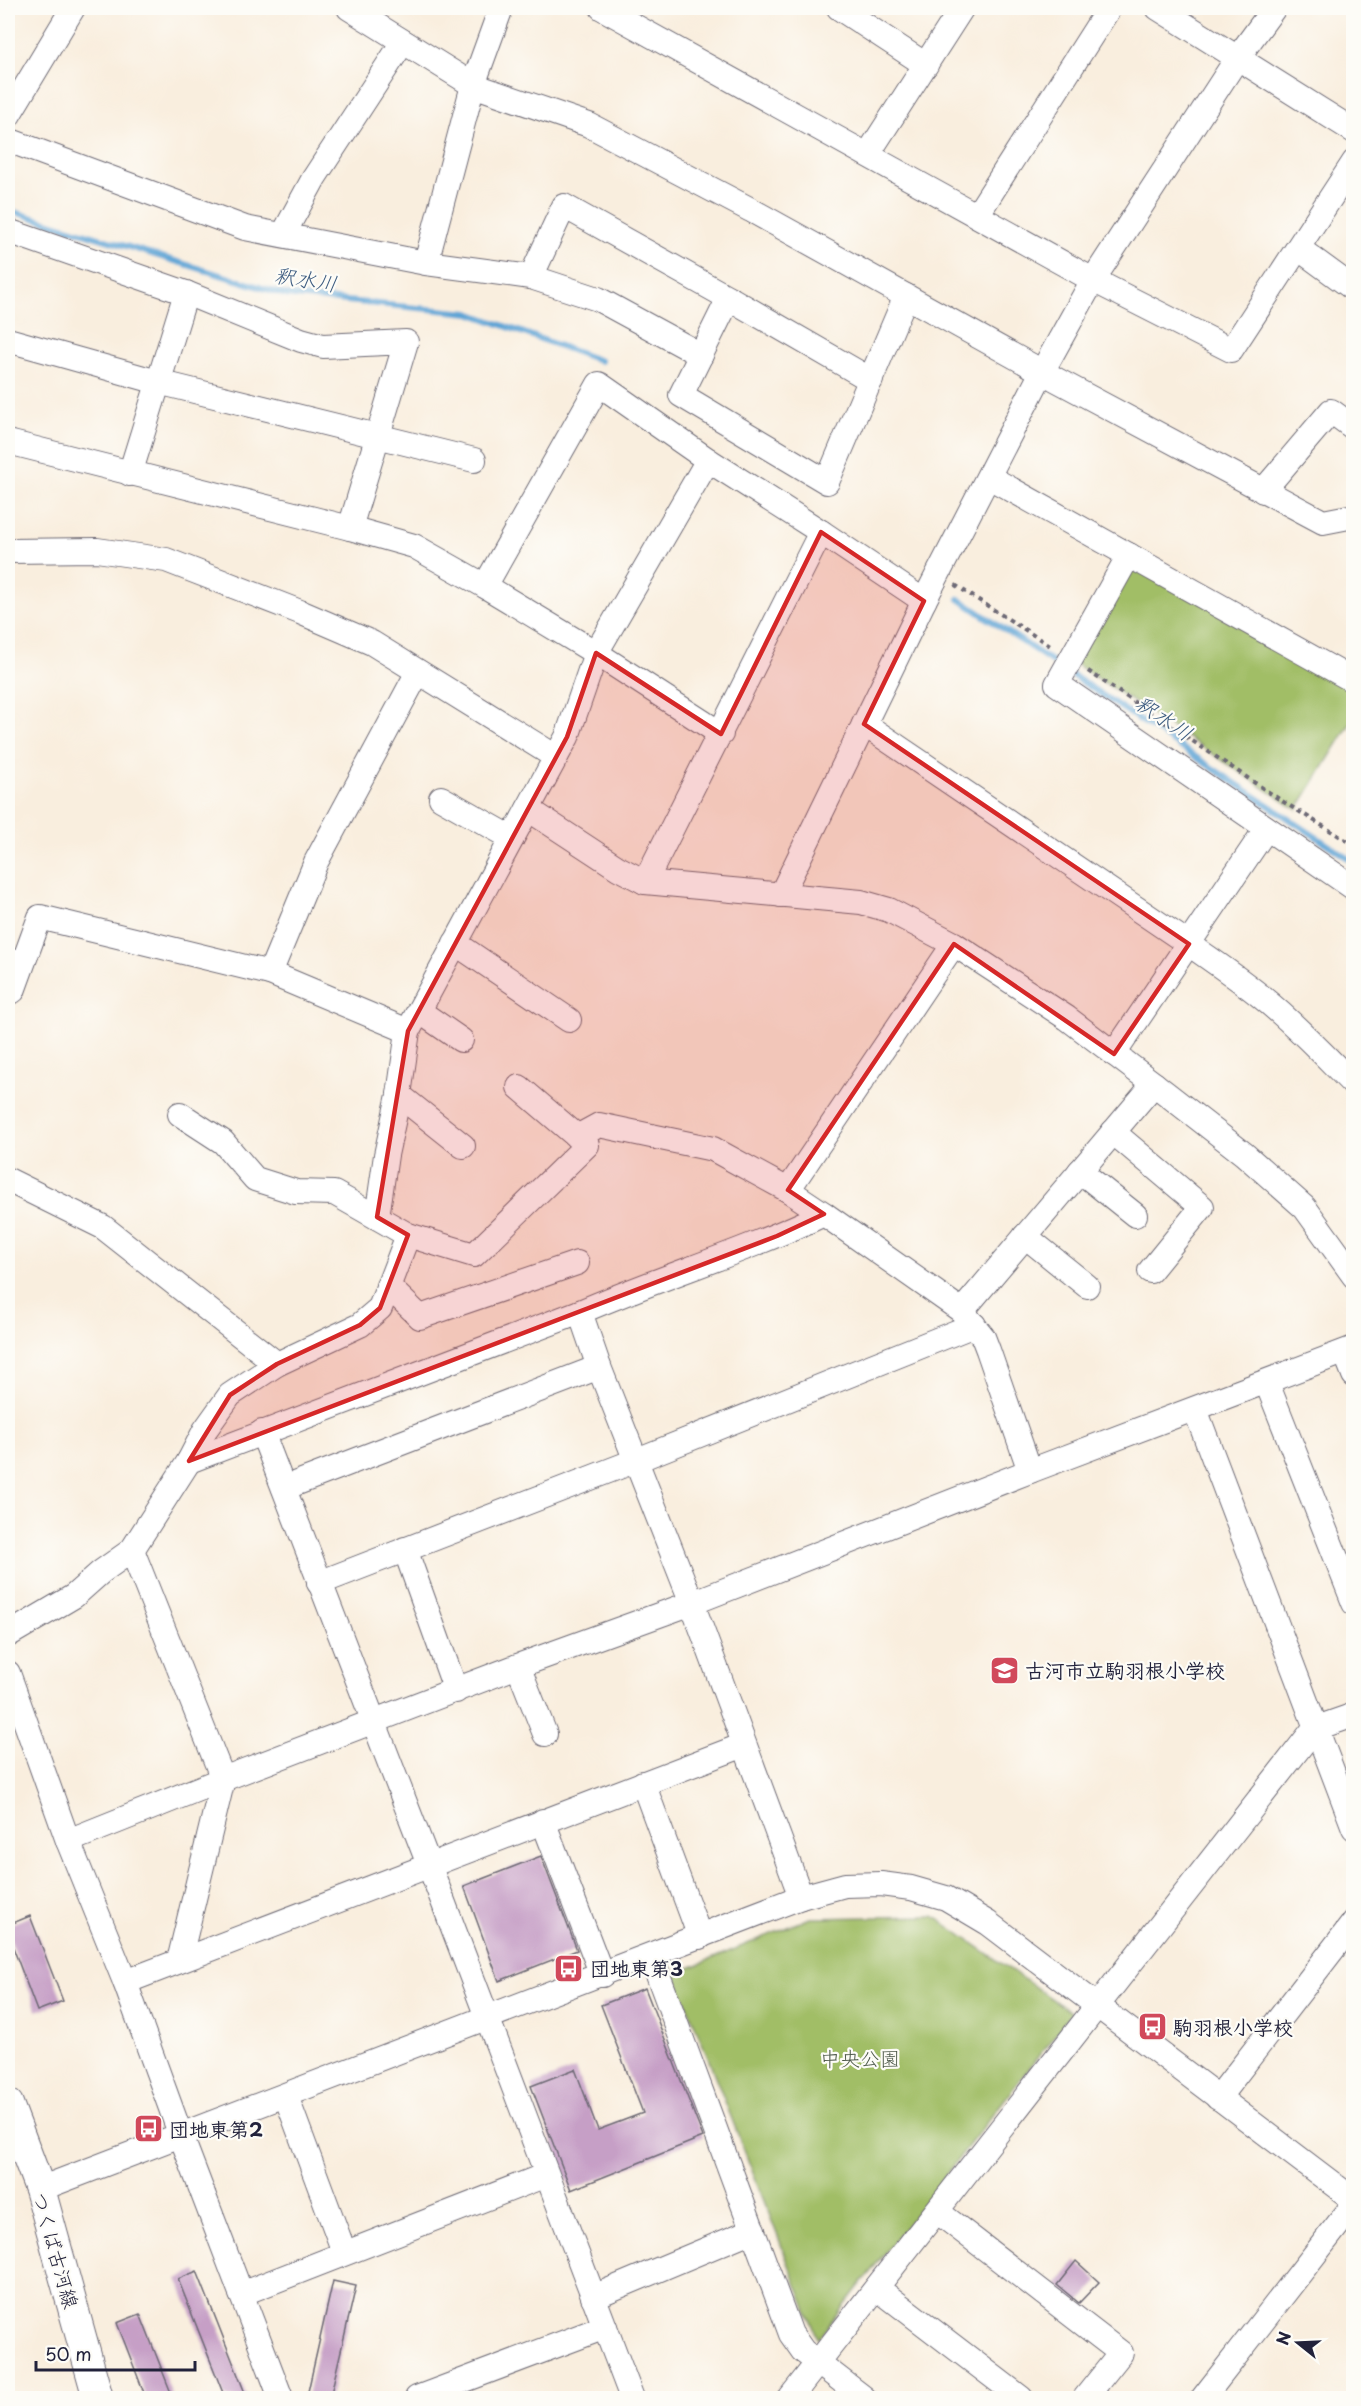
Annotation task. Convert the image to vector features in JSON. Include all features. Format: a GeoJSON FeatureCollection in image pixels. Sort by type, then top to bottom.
{"type":"FeatureCollection","features":[{"type":"Feature","properties":{"kind":"main road","name":"つくば古河線"},"geometry":{"type":"LineString","coordinates":[[8,2104],[40,2189],[98,2398]]}},
{"type":"Feature","properties":{"kind":"street"},"geometry":{"type":"LineString","coordinates":[[8,116],[73,8]]}},
{"type":"Feature","properties":{"kind":"street"},"geometry":{"type":"LineString","coordinates":[[349,8],[473,85],[589,125],[750,210],[1042,372],[1323,522],[1353,516]]}},
{"type":"Feature","properties":{"kind":"street"},"geometry":{"type":"LineString","coordinates":[[426,263],[473,85],[501,8]]}},
{"type":"Feature","properties":{"kind":"street"},"geometry":{"type":"LineString","coordinates":[[602,8],[868,153],[1093,280],[1231,350],[1353,162]]}},
{"type":"Feature","properties":{"kind":"street"},"geometry":{"type":"LineString","coordinates":[[839,8],[926,65]]}},
{"type":"Feature","properties":{"kind":"street"},"geometry":{"type":"LineString","coordinates":[[868,153],[962,8]]}},
{"type":"Feature","properties":{"kind":"street"},"geometry":{"type":"LineString","coordinates":[[977,215],[1109,8]]}},
{"type":"Feature","properties":{"kind":"street"},"geometry":{"type":"LineString","coordinates":[[1158,8],[1353,131]]}},
{"type":"Feature","properties":{"kind":"street"},"geometry":{"type":"LineString","coordinates":[[781,895],[924,601],[1042,372],[1093,280],[1238,57],[1274,8]]}},
{"type":"Feature","properties":{"kind":"street"},"geometry":{"type":"LineString","coordinates":[[283,235],[314,178],[403,42]]}},
{"type":"Feature","properties":{"kind":"street"},"geometry":{"type":"LineString","coordinates":[[8,140],[245,228],[426,263],[531,277],[598,299],[701,355]]}},
{"type":"Feature","properties":{"kind":"street"},"geometry":{"type":"LineString","coordinates":[[531,277],[564,206],[871,380]]}},
{"type":"Feature","properties":{"kind":"street"},"geometry":{"type":"LineString","coordinates":[[8,231],[186,293],[301,340],[323,346],[406,342],[350,528]]}},
{"type":"Feature","properties":{"kind":"street"},"geometry":{"type":"LineString","coordinates":[[1298,248],[1353,288]]}},
{"type":"Feature","properties":{"kind":"street"},"geometry":{"type":"LineString","coordinates":[[130,474],[186,293]]}},
{"type":"Feature","properties":{"kind":"street"},"geometry":{"type":"LineString","coordinates":[[729,298],[681,395],[827,482],[906,296]]}},
{"type":"Feature","properties":{"kind":"street"},"geometry":{"type":"LineString","coordinates":[[8,340],[158,382],[474,460]]}},
{"type":"Feature","properties":{"kind":"street"},"geometry":{"type":"LineString","coordinates":[[485,586],[599,384],[708,460],[924,601]]}},
{"type":"Feature","properties":{"kind":"street"},"geometry":{"type":"LineString","coordinates":[[1263,490],[1331,411],[1353,428]]}},
{"type":"Feature","properties":{"kind":"street"},"geometry":{"type":"LineString","coordinates":[[8,442],[414,546],[596,653],[721,734]]}},
{"type":"Feature","properties":{"kind":"street"},"geometry":{"type":"LineString","coordinates":[[376,1217],[413,1021],[567,737],[596,653],[708,460]]}},
{"type":"Feature","properties":{"kind":"street"},"geometry":{"type":"LineString","coordinates":[[989,477],[1353,681]]}},
{"type":"Feature","properties":{"kind":"street"},"geometry":{"type":"LineString","coordinates":[[645,882],[821,532]]}},
{"type":"Feature","properties":{"kind":"street"},"geometry":{"type":"LineString","coordinates":[[8,551],[97,550],[166,560],[300,612],[372,643],[556,757]]}},
{"type":"Feature","properties":{"kind":"street"},"geometry":{"type":"LineString","coordinates":[[1129,555],[1057,684],[1353,888]]}},
{"type":"Feature","properties":{"kind":"street"},"geometry":{"type":"LineString","coordinates":[[270,973],[316,862],[418,672]]}},
{"type":"Feature","properties":{"kind":"street"},"geometry":{"type":"LineString","coordinates":[[864,724],[1190,944],[1264,999],[1353,1085]]}},
{"type":"Feature","properties":{"kind":"street"},"geometry":{"type":"LineString","coordinates":[[441,798],[512,838]]}},
{"type":"Feature","properties":{"kind":"street"},"geometry":{"type":"LineString","coordinates":[[528,809],[618,868],[645,882],[861,902],[889,910],[954,944],[1067,1018],[1244,1154],[1305,1208],[1353,1276]]}},
{"type":"Feature","properties":{"kind":"street"},"geometry":{"type":"LineString","coordinates":[[1114,1054],[1266,829]]}},
{"type":"Feature","properties":{"kind":"street"},"geometry":{"type":"LineString","coordinates":[[8,990],[13,991],[40,916],[270,973],[462,1040]]}},
{"type":"Feature","properties":{"kind":"street"},"geometry":{"type":"LineString","coordinates":[[455,943],[569,1020]]}},
{"type":"Feature","properties":{"kind":"street"},"geometry":{"type":"LineString","coordinates":[[788,1190],[954,944]]}},
{"type":"Feature","properties":{"kind":"street"},"geometry":{"type":"LineString","coordinates":[[319,1583],[637,1460],[968,1318],[1025,1236],[1154,1084]]}},
{"type":"Feature","properties":{"kind":"street"},"geometry":{"type":"LineString","coordinates":[[180,1114],[223,1142],[255,1179],[296,1192],[334,1193],[408,1235],[474,1255],[587,1145],[519,1087]]}},
{"type":"Feature","properties":{"kind":"street"},"geometry":{"type":"LineString","coordinates":[[399,1095],[463,1146]]}},
{"type":"Feature","properties":{"kind":"street"},"geometry":{"type":"LineString","coordinates":[[577,1137],[599,1125],[713,1149],[788,1190],[968,1318],[988,1350],[1030,1471]]}},
{"type":"Feature","properties":{"kind":"street"},"geometry":{"type":"LineString","coordinates":[[1113,1132],[1202,1207],[1150,1270]]}},
{"type":"Feature","properties":{"kind":"street"},"geometry":{"type":"LineString","coordinates":[[1080,1171],[1135,1215]]}},
{"type":"Feature","properties":{"kind":"street"},"geometry":{"type":"LineString","coordinates":[[8,1180],[104,1227],[277,1364]]}},
{"type":"Feature","properties":{"kind":"street"},"geometry":{"type":"LineString","coordinates":[[189,1461],[580,1312],[638,1287],[777,1236],[824,1214]]}},
{"type":"Feature","properties":{"kind":"street"},"geometry":{"type":"LineString","coordinates":[[8,1635],[74,1596],[101,1572],[132,1550],[189,1461],[205,1430],[230,1395],[277,1364],[360,1325],[380,1308],[408,1235]]}},
{"type":"Feature","properties":{"kind":"street"},"geometry":{"type":"LineString","coordinates":[[1025,1236],[1087,1286]]}},
{"type":"Feature","properties":{"kind":"street"},"geometry":{"type":"LineString","coordinates":[[388,1286],[420,1317],[577,1263]]}},
{"type":"Feature","properties":{"kind":"street"},"geometry":{"type":"LineString","coordinates":[[580,1312],[599,1367],[692,1603],[801,1897]]}},
{"type":"Feature","properties":{"kind":"street"},"geometry":{"type":"LineString","coordinates":[[68,1840],[1349,1350],[1353,1375]]}},
{"type":"Feature","properties":{"kind":"street"},"geometry":{"type":"LineString","coordinates":[[284,1488],[599,1367]]}},
{"type":"Feature","properties":{"kind":"street"},"geometry":{"type":"LineString","coordinates":[[1267,1383],[1353,1603]]}},
{"type":"Feature","properties":{"kind":"street"},"geometry":{"type":"LineString","coordinates":[[1195,1410],[1353,1828]]}},
{"type":"Feature","properties":{"kind":"street"},"geometry":{"type":"LineString","coordinates":[[262,1432],[430,1865],[486,2019],[632,2398]]}},
{"type":"Feature","properties":{"kind":"street"},"geometry":{"type":"LineString","coordinates":[[405,1549],[456,1691]]}},
{"type":"Feature","properties":{"kind":"street"},"geometry":{"type":"LineString","coordinates":[[132,1550],[223,1779],[179,1961]]}},
{"type":"Feature","properties":{"kind":"street"},"geometry":{"type":"LineString","coordinates":[[518,1666],[545,1734]]}},
{"type":"Feature","properties":{"kind":"street"},"geometry":{"type":"LineString","coordinates":[[8,1673],[68,1840],[125,1982],[281,2398]]}},
{"type":"Feature","properties":{"kind":"street"},"geometry":{"type":"LineString","coordinates":[[790,2398],[819,2364],[1314,1729],[1353,1715]]}},
{"type":"Feature","properties":{"kind":"street"},"geometry":{"type":"LineString","coordinates":[[125,1982],[744,1745]]}},
{"type":"Feature","properties":{"kind":"street"},"geometry":{"type":"LineString","coordinates":[[644,1783],[700,1936]]}},
{"type":"Feature","properties":{"kind":"street"},"geometry":{"type":"LineString","coordinates":[[543,1821],[602,1975]]}},
{"type":"Feature","properties":{"kind":"street"},"geometry":{"type":"LineString","coordinates":[[40,2189],[801,1897],[846,1885],[881,1884],[911,1888],[946,1898],[988,1923],[1353,2202],[1203,2398]]}},
{"type":"Feature","properties":{"kind":"street"},"geometry":{"type":"LineString","coordinates":[[1218,2098],[1353,1922]]}},
{"type":"Feature","properties":{"kind":"street"},"geometry":{"type":"LineString","coordinates":[[651,1956],[791,2334],[803,2351],[864,2398]]}},
{"type":"Feature","properties":{"kind":"street"},"geometry":{"type":"LineString","coordinates":[[286,2096],[344,2252]]}},
{"type":"Feature","properties":{"kind":"street"},"geometry":{"type":"LineString","coordinates":[[241,2294],[546,2175]]}},
{"type":"Feature","properties":{"kind":"street"},"geometry":{"type":"LineString","coordinates":[[938,2211],[1121,2353],[1085,2398]]}},
{"type":"Feature","properties":{"kind":"street"},"geometry":{"type":"LineString","coordinates":[[593,2297],[753,2230]]}},
{"type":"Feature","properties":{"kind":"street"},"geometry":{"type":"LineString","coordinates":[[877,2288],[1021,2398]]}},
{"type":"Feature","properties":{"kind":"street"},"geometry":{"type":"LineString","coordinates":[[417,2398],[604,2326]]}},
{"type":"Feature","properties":{"kind":"path"},"geometry":{"type":"LineString","coordinates":[[946,579],[1282,801],[1353,845]]}},
{"type":"Feature","properties":{"kind":"highlighted area"},"geometry":{"type":"Polygon","coordinates":[[[821,532],[924,601],[864,724],[1189,944],[1114,1054],[954,944],[788,1190],[824,1214],[777,1236],[189,1461],[230,1395],[277,1364],[360,1325],[380,1308],[408,1235],[377,1217],[408,1031],[567,737],[596,653],[721,734],[821,532]]]}},
{"type":"Feature","properties":{"kind":"green space"},"geometry":{"type":"Polygon","coordinates":[[[1134,558],[1353,685],[1353,719],[1297,810],[1070,660],[1134,558]]]}},
{"type":"Feature","properties":{"kind":"green space","name":"中央公園"},"geometry":{"type":"Polygon","coordinates":[[[934,1916],[1072,2013],[818,2339],[675,1974],[810,1918],[934,1916]]]}},
{"type":"Feature","properties":{"kind":"building"},"geometry":{"type":"Polygon","coordinates":[[[541,1856],[577,1950],[499,1981],[464,1886],[541,1856]]]}},
{"type":"Feature","properties":{"kind":"building"},"geometry":{"type":"Polygon","coordinates":[[[30,1916],[63,2001],[37,2011],[8,1934],[8,1925],[30,1916]]]}},
{"type":"Feature","properties":{"kind":"building"},"geometry":{"type":"Polygon","coordinates":[[[645,1988],[703,2137],[571,2190],[531,2086],[575,2069],[598,2130],[643,2113],[601,2005],[645,1988]]]}},
{"type":"Feature","properties":{"kind":"building"},"geometry":{"type":"Polygon","coordinates":[[[1076,2261],[1099,2282],[1079,2303],[1057,2285],[1076,2261]]]}},
{"type":"Feature","properties":{"kind":"building"},"geometry":{"type":"Polygon","coordinates":[[[197,2271],[247,2398],[225,2398],[178,2279],[197,2271]]]}},
{"type":"Feature","properties":{"kind":"building"},"geometry":{"type":"Polygon","coordinates":[[[333,2281],[356,2286],[330,2398],[317,2398],[307,2396],[333,2281]]]}},
{"type":"Feature","properties":{"kind":"building"},"geometry":{"type":"Polygon","coordinates":[[[140,2314],[173,2398],[146,2398],[117,2323],[140,2314]]]}},
{"type":"Feature","properties":{"kind":"waterway","name":"釈水川"},"geometry":{"type":"LineString","coordinates":[[8,210],[286,295],[469,313],[601,361]]}},
{"type":"Feature","properties":{"kind":"waterway","name":"釈水川"},"geometry":{"type":"LineString","coordinates":[[959,599],[1060,667]]}},
{"type":"Feature","properties":{"kind":"waterway","name":"釈水川"},"geometry":{"type":"LineString","coordinates":[[1069,673],[1354,862]]}},
{"type":"Feature","properties":{"kind":"place","name":"古河市立駒羽根小学校"},"geometry":{"type":"Point","coordinates":[1004,1670]}},
{"type":"Feature","properties":{"kind":"place","name":"団地東第3"},"geometry":{"type":"Point","coordinates":[569,1968]}},
{"type":"Feature","properties":{"kind":"place","name":"駒羽根小学校"},"geometry":{"type":"Point","coordinates":[1152,2027]}},
{"type":"Feature","properties":{"kind":"place","name":"団地東第2"},"geometry":{"type":"Point","coordinates":[148,2129]}}]}
